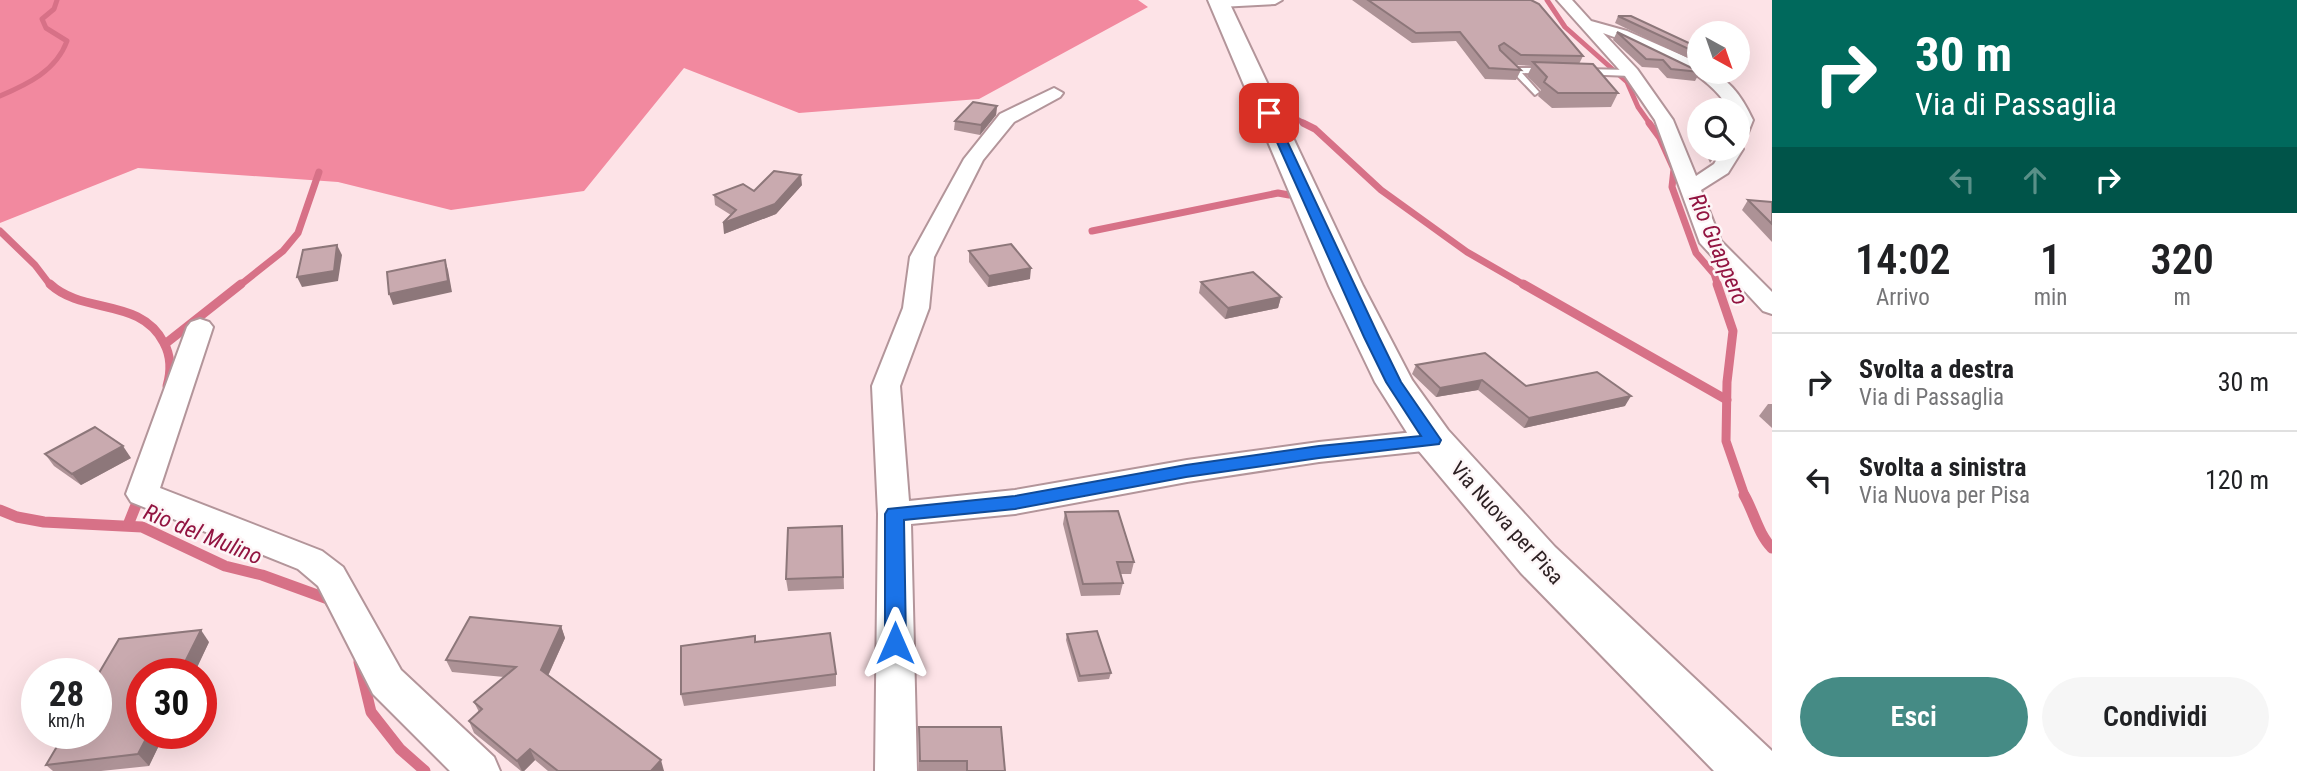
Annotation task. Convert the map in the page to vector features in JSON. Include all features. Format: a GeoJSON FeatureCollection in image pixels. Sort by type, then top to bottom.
{"type":"FeatureCollection","features":[{"type":"Feature","properties":{"kind":"main road","name":"Via Nuova per Pisa"},"geometry":{"type":"LineString","coordinates":[[1219,2],[1351,297],[1394,382],[1433,440],[1538,560],[1753,771]]}},
{"type":"Feature","properties":{"kind":"street"},"geometry":{"type":"LineString","coordinates":[[1219,2],[1275,0]]}},
{"type":"Feature","properties":{"kind":"street"},"geometry":{"type":"LineString","coordinates":[[1564,0],[1587,24],[1664,120],[1711,243],[1772,306]]}},
{"type":"Feature","properties":{"kind":"street"},"geometry":{"type":"LineString","coordinates":[[1587,24],[1607,28],[1650,47],[1715,81],[1730,98]]}},
{"type":"Feature","properties":{"kind":"street"},"geometry":{"type":"LineString","coordinates":[[896,771],[894,514],[886,386],[916,308],[922,257],[974,159],[1007,118],[1054,93]]}},
{"type":"Feature","properties":{"kind":"street"},"geometry":{"type":"LineString","coordinates":[[1690,187],[1713,177],[1728,161]]}},
{"type":"Feature","properties":{"kind":"street"},"geometry":{"type":"LineString","coordinates":[[200,327],[142,494],[310,560],[331,577],[387,682],[479,771]]}},
{"type":"Feature","properties":{"kind":"street"},"geometry":{"type":"LineString","coordinates":[[894,514],[1015,502],[1186,471],[1319,452],[1433,440]]}},
{"type":"Feature","properties":{"kind":"lane"},"geometry":{"type":"LineString","coordinates":[[1501,57],[1535,92]]}},
{"type":"Feature","properties":{"kind":"lane"},"geometry":{"type":"LineString","coordinates":[[1514,70],[1556,71]]}},
{"type":"Feature","properties":{"kind":"lane"},"geometry":{"type":"LineString","coordinates":[[1570,71],[1626,73]]}},
{"type":"Feature","properties":{"kind":"shaded area"},"geometry":{"type":"Polygon","coordinates":[[[0,0],[1138,0],[1148,7],[979,99],[799,113],[684,68],[584,191],[451,210],[338,182],[138,168],[0,223],[0,0]]]}},
{"type":"Feature","properties":{"kind":"building"},"geometry":{"type":"Polygon","coordinates":[[[1368,0],[1531,0],[1539,4],[1583,56],[1521,55],[1504,43],[1499,46],[1500,50],[1521,70],[1489,68],[1460,32],[1416,33],[1368,0]]]}},
{"type":"Feature","properties":{"kind":"building"},"geometry":{"type":"Polygon","coordinates":[[[1618,16],[1631,16],[1687,42],[1687,48],[1618,16]]]}},
{"type":"Feature","properties":{"kind":"building"},"geometry":{"type":"Polygon","coordinates":[[[1617,32],[1687,66],[1687,71],[1671,69],[1663,60],[1646,59],[1617,32]]]}},
{"type":"Feature","properties":{"kind":"building"},"geometry":{"type":"Polygon","coordinates":[[[1533,62],[1593,64],[1618,93],[1558,93],[1544,82],[1547,77],[1533,62]]]}},
{"type":"Feature","properties":{"kind":"building"},"geometry":{"type":"Polygon","coordinates":[[[973,102],[997,106],[981,125],[955,121],[973,102]]]}},
{"type":"Feature","properties":{"kind":"building"},"geometry":{"type":"Polygon","coordinates":[[[774,171],[801,175],[775,204],[723,223],[736,210],[714,195],[743,184],[754,191],[774,171]]]}},
{"type":"Feature","properties":{"kind":"building"},"geometry":{"type":"Polygon","coordinates":[[[1748,200],[1772,202],[1772,224],[1748,200]]]}},
{"type":"Feature","properties":{"kind":"building"},"geometry":{"type":"Polygon","coordinates":[[[1011,244],[1031,268],[989,276],[969,251],[1011,244]]]}},
{"type":"Feature","properties":{"kind":"building"},"geometry":{"type":"Polygon","coordinates":[[[337,245],[334,271],[297,277],[303,250],[337,245]]]}},
{"type":"Feature","properties":{"kind":"building"},"geometry":{"type":"Polygon","coordinates":[[[445,260],[448,281],[389,294],[387,272],[445,260]]]}},
{"type":"Feature","properties":{"kind":"building"},"geometry":{"type":"Polygon","coordinates":[[[1253,272],[1281,297],[1228,308],[1201,282],[1253,272]]]}},
{"type":"Feature","properties":{"kind":"building"},"geometry":{"type":"Polygon","coordinates":[[[1485,353],[1526,386],[1597,372],[1631,396],[1529,418],[1482,380],[1440,388],[1416,365],[1485,353]]]}},
{"type":"Feature","properties":{"kind":"building"},"geometry":{"type":"Polygon","coordinates":[[[95,427],[123,446],[72,474],[45,454],[95,427]]]}},
{"type":"Feature","properties":{"kind":"building"},"geometry":{"type":"Polygon","coordinates":[[[1118,511],[1134,562],[1117,562],[1123,583],[1083,584],[1065,512],[1118,511]]]}},
{"type":"Feature","properties":{"kind":"building"},"geometry":{"type":"Polygon","coordinates":[[[842,526],[843,577],[786,579],[788,528],[842,526]]]}},
{"type":"Feature","properties":{"kind":"building"},"geometry":{"type":"Polygon","coordinates":[[[470,617],[561,626],[541,670],[661,760],[651,771],[558,771],[530,749],[517,761],[469,721],[482,709],[474,702],[516,667],[446,660],[470,617]]]}},
{"type":"Feature","properties":{"kind":"building"},"geometry":{"type":"Polygon","coordinates":[[[201,630],[187,658],[126,658],[126,749],[141,749],[138,754],[46,765],[56,749],[112,749],[112,658],[108,658],[119,639],[201,630]]]}},
{"type":"Feature","properties":{"kind":"building"},"geometry":{"type":"Polygon","coordinates":[[[1097,631],[1111,673],[1080,676],[1067,634],[1097,631]]]}},
{"type":"Feature","properties":{"kind":"building"},"geometry":{"type":"Polygon","coordinates":[[[830,633],[836,674],[681,694],[681,646],[755,636],[755,642],[830,633]]]}},
{"type":"Feature","properties":{"kind":"building"},"geometry":{"type":"Polygon","coordinates":[[[919,727],[1001,727],[1005,771],[967,771],[967,761],[920,761],[919,727]]]}},
{"type":"Feature","properties":{"kind":"waterway"},"geometry":{"type":"LineString","coordinates":[[0,96],[40,75],[56,61],[62,51],[67,41],[46,28],[42,19],[54,9],[57,0]]}},
{"type":"Feature","properties":{"kind":"waterway","name":"Rio Guappero"},"geometry":{"type":"LineString","coordinates":[[1547,0],[1565,27],[1627,82],[1638,107],[1650,124]]}},
{"type":"Feature","properties":{"kind":"waterway"},"geometry":{"type":"LineString","coordinates":[[1284,112],[1306,124]]}},
{"type":"Feature","properties":{"kind":"waterway"},"geometry":{"type":"LineString","coordinates":[[1303,123],[1315,129],[1381,190],[1467,252],[1526,286]]}},
{"type":"Feature","properties":{"kind":"waterway","name":"Rio Guappero"},"geometry":{"type":"LineString","coordinates":[[1649,123],[1660,138],[1674,169],[1672,187],[1696,253],[1714,274],[1718,286]]}},
{"type":"Feature","properties":{"kind":"waterway"},"geometry":{"type":"LineString","coordinates":[[239,286],[283,251],[298,233],[319,172]]}},
{"type":"Feature","properties":{"kind":"waterway"},"geometry":{"type":"LineString","coordinates":[[1092,231],[1278,193],[1289,195]]}},
{"type":"Feature","properties":{"kind":"waterway","name":"Rio del Mulino"},"geometry":{"type":"LineString","coordinates":[[0,231],[35,265],[51,286]]}},
{"type":"Feature","properties":{"kind":"waterway","name":"Rio del Mulino"},"geometry":{"type":"LineString","coordinates":[[50,284],[63,294],[78,300],[127,312],[154,329],[168,353],[170,370],[167,386]]}},
{"type":"Feature","properties":{"kind":"waterway"},"geometry":{"type":"LineString","coordinates":[[165,344],[241,284]]}},
{"type":"Feature","properties":{"kind":"waterway"},"geometry":{"type":"LineString","coordinates":[[1523,284],[1727,400]]}},
{"type":"Feature","properties":{"kind":"waterway","name":"Rio Guappero"},"geometry":{"type":"LineString","coordinates":[[1717,284],[1733,331],[1727,400]]}},
{"type":"Feature","properties":{"kind":"waterway","name":"Rio Guappero"},"geometry":{"type":"LineString","coordinates":[[1727,400],[1726,441],[1745,496]]}},
{"type":"Feature","properties":{"kind":"waterway","name":"Rio del Mulino"},"geometry":{"type":"LineString","coordinates":[[128,525],[140,495]]}},
{"type":"Feature","properties":{"kind":"waterway","name":"Rio Guappero"},"geometry":{"type":"LineString","coordinates":[[1744,495],[1763,536],[1772,548]]}},
{"type":"Feature","properties":{"kind":"waterway","name":"Rio del Mulino"},"geometry":{"type":"LineString","coordinates":[[0,510],[17,517],[44,522],[142,527],[225,566],[262,575],[328,599],[332,605]]}},
{"type":"Feature","properties":{"kind":"waterway","name":"Rio del Mulino"},"geometry":{"type":"LineString","coordinates":[[359,662],[371,712],[400,749],[425,771]]}},
{"type":"Feature","properties":{"kind":"route"},"geometry":{"type":"LineString","coordinates":[[895,643],[894,514],[1015,502],[1186,471],[1319,452],[1433,440],[1394,382],[1371,337],[1269,113]]}}]}
